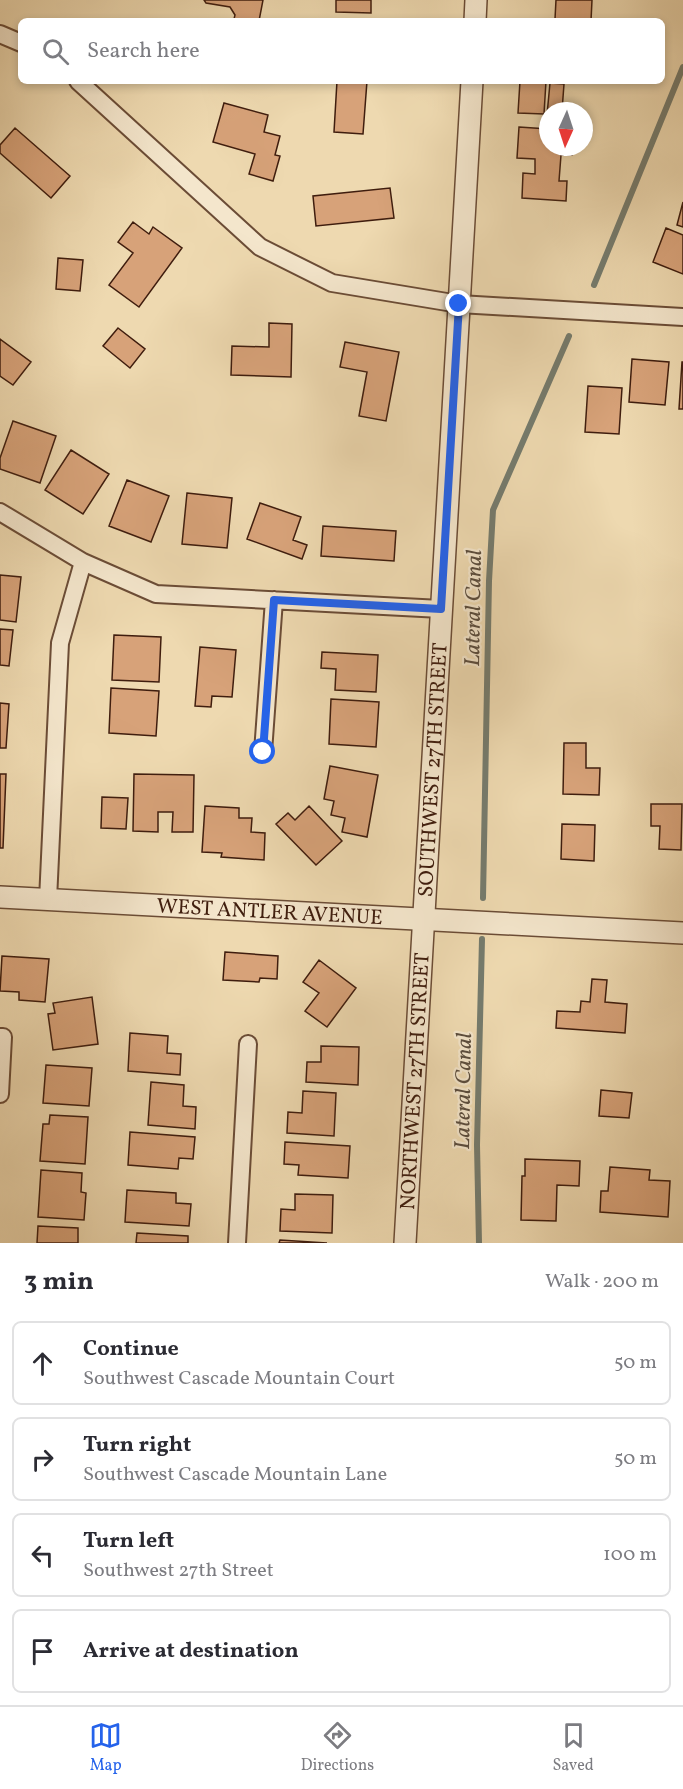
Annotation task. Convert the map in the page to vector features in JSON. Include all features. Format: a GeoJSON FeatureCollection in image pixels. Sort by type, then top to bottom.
{"type":"FeatureCollection","features":[{"type":"Feature","properties":{"kind":"street"},"geometry":{"type":"LineString","coordinates":[[475,18],[476,0]]}},
{"type":"Feature","properties":{"kind":"street"},"geometry":{"type":"LineString","coordinates":[[0,34],[18,42]]}},
{"type":"Feature","properties":{"kind":"street"},"geometry":{"type":"LineString","coordinates":[[81,84],[260,247],[333,283],[459,304],[683,317]]}},
{"type":"Feature","properties":{"kind":"street","name":"SOUTHWEST 27TH STREET"},"geometry":{"type":"LineString","coordinates":[[423,920],[471,84]]}},
{"type":"Feature","properties":{"kind":"street"},"geometry":{"type":"LineString","coordinates":[[0,512],[83,562],[156,594],[441,609]]}},
{"type":"Feature","properties":{"kind":"street"},"geometry":{"type":"LineString","coordinates":[[48,900],[60,643],[83,562]]}},
{"type":"Feature","properties":{"kind":"street"},"geometry":{"type":"LineString","coordinates":[[263,752],[274,600]]}},
{"type":"Feature","properties":{"kind":"street","name":"WEST ANTLER AVENUE"},"geometry":{"type":"LineString","coordinates":[[0,897],[683,933]]}},
{"type":"Feature","properties":{"kind":"street","name":"NORTHWEST 27TH STREET"},"geometry":{"type":"LineString","coordinates":[[405,1243],[423,920]]}},
{"type":"Feature","properties":{"kind":"street"},"geometry":{"type":"LineString","coordinates":[[0,1036],[3,1037],[0,1094]]}},
{"type":"Feature","properties":{"kind":"street"},"geometry":{"type":"LineString","coordinates":[[237,1243],[248,1044]]}},
{"type":"Feature","properties":{"kind":"building"},"geometry":{"type":"Polygon","coordinates":[[[204,0],[263,0],[260,18],[234,18],[230,7],[206,3],[204,0]]]}},
{"type":"Feature","properties":{"kind":"building"},"geometry":{"type":"Polygon","coordinates":[[[336,0],[371,0],[371,13],[336,12],[336,0]]]}},
{"type":"Feature","properties":{"kind":"building"},"geometry":{"type":"Polygon","coordinates":[[[556,0],[592,0],[591,18],[555,18],[556,0]]]}},
{"type":"Feature","properties":{"kind":"building"},"geometry":{"type":"Polygon","coordinates":[[[337,84],[367,84],[363,134],[334,132],[337,84]]]}},
{"type":"Feature","properties":{"kind":"building"},"geometry":{"type":"Polygon","coordinates":[[[520,84],[546,84],[545,102],[539,102],[539,114],[518,113],[520,84]]]}},
{"type":"Feature","properties":{"kind":"building"},"geometry":{"type":"Polygon","coordinates":[[[550,84],[564,84],[563,102],[548,102],[550,84]]]}},
{"type":"Feature","properties":{"kind":"building"},"geometry":{"type":"Polygon","coordinates":[[[224,103],[268,115],[264,132],[280,136],[275,155],[280,156],[273,181],[249,174],[255,154],[213,142],[224,103]]]}},
{"type":"Feature","properties":{"kind":"building"},"geometry":{"type":"Polygon","coordinates":[[[519,127],[539,128],[539,156],[561,156],[559,181],[567,181],[566,201],[522,198],[523,173],[535,174],[535,159],[517,158],[519,127]]]}},
{"type":"Feature","properties":{"kind":"building"},"geometry":{"type":"Polygon","coordinates":[[[15,128],[70,176],[51,198],[0,153],[0,145],[15,128]]]}},
{"type":"Feature","properties":{"kind":"building"},"geometry":{"type":"Polygon","coordinates":[[[390,188],[394,218],[316,226],[313,196],[390,188]]]}},
{"type":"Feature","properties":{"kind":"building"},"geometry":{"type":"Polygon","coordinates":[[[683,202],[683,227],[677,225],[683,202]]]}},
{"type":"Feature","properties":{"kind":"building"},"geometry":{"type":"Polygon","coordinates":[[[133,222],[149,234],[153,227],[182,248],[139,307],[109,285],[133,253],[118,242],[133,222]]]}},
{"type":"Feature","properties":{"kind":"building"},"geometry":{"type":"Polygon","coordinates":[[[666,228],[683,235],[683,274],[653,262],[666,228]]]}},
{"type":"Feature","properties":{"kind":"building"},"geometry":{"type":"Polygon","coordinates":[[[58,258],[83,260],[80,291],[56,289],[58,258]]]}},
{"type":"Feature","properties":{"kind":"building"},"geometry":{"type":"Polygon","coordinates":[[[269,323],[292,324],[291,377],[231,375],[232,346],[269,347],[269,323]]]}},
{"type":"Feature","properties":{"kind":"building"},"geometry":{"type":"Polygon","coordinates":[[[118,328],[145,349],[130,368],[103,346],[118,328]]]}},
{"type":"Feature","properties":{"kind":"building"},"geometry":{"type":"Polygon","coordinates":[[[0,339],[31,362],[13,385],[0,376],[0,339]]]}},
{"type":"Feature","properties":{"kind":"building"},"geometry":{"type":"Polygon","coordinates":[[[345,342],[399,352],[386,421],[359,416],[367,372],[340,367],[345,342]]]}},
{"type":"Feature","properties":{"kind":"building"},"geometry":{"type":"Polygon","coordinates":[[[632,359],[669,362],[665,405],[629,402],[632,359]]]}},
{"type":"Feature","properties":{"kind":"building"},"geometry":{"type":"Polygon","coordinates":[[[682,362],[683,409],[679,409],[682,362]]]}},
{"type":"Feature","properties":{"kind":"building"},"geometry":{"type":"Polygon","coordinates":[[[588,386],[622,388],[619,434],[585,432],[588,386]]]}},
{"type":"Feature","properties":{"kind":"building"},"geometry":{"type":"Polygon","coordinates":[[[13,421],[56,436],[40,483],[0,469],[0,458],[13,421]]]}},
{"type":"Feature","properties":{"kind":"building"},"geometry":{"type":"Polygon","coordinates":[[[71,450],[109,474],[83,514],[45,490],[71,450]]]}},
{"type":"Feature","properties":{"kind":"building"},"geometry":{"type":"Polygon","coordinates":[[[127,480],[169,496],[151,542],[109,526],[127,480]]]}},
{"type":"Feature","properties":{"kind":"building"},"geometry":{"type":"Polygon","coordinates":[[[187,493],[232,498],[227,548],[182,544],[187,493]]]}},
{"type":"Feature","properties":{"kind":"building"},"geometry":{"type":"Polygon","coordinates":[[[260,503],[301,517],[293,540],[307,545],[302,559],[247,539],[260,503]]]}},
{"type":"Feature","properties":{"kind":"building"},"geometry":{"type":"Polygon","coordinates":[[[323,526],[396,531],[394,561],[321,556],[323,526]]]}},
{"type":"Feature","properties":{"kind":"building"},"geometry":{"type":"Polygon","coordinates":[[[0,575],[21,577],[16,622],[0,620],[0,575]]]}},
{"type":"Feature","properties":{"kind":"building"},"geometry":{"type":"Polygon","coordinates":[[[0,629],[13,630],[9,666],[0,665],[0,629]]]}},
{"type":"Feature","properties":{"kind":"building"},"geometry":{"type":"Polygon","coordinates":[[[114,635],[161,637],[159,682],[112,680],[114,635]]]}},
{"type":"Feature","properties":{"kind":"building"},"geometry":{"type":"Polygon","coordinates":[[[200,647],[236,650],[232,697],[212,696],[211,707],[195,706],[200,647]]]}},
{"type":"Feature","properties":{"kind":"building"},"geometry":{"type":"Polygon","coordinates":[[[322,652],[378,655],[376,692],[335,690],[336,669],[321,668],[322,652]]]}},
{"type":"Feature","properties":{"kind":"building"},"geometry":{"type":"Polygon","coordinates":[[[111,688],[159,691],[156,736],[109,733],[111,688]]]}},
{"type":"Feature","properties":{"kind":"building"},"geometry":{"type":"Polygon","coordinates":[[[331,699],[379,702],[376,747],[329,744],[331,699]]]}},
{"type":"Feature","properties":{"kind":"building"},"geometry":{"type":"Polygon","coordinates":[[[0,703],[9,704],[6,748],[0,748],[0,703]]]}},
{"type":"Feature","properties":{"kind":"building"},"geometry":{"type":"Polygon","coordinates":[[[564,743],[586,743],[586,768],[600,768],[599,795],[563,794],[564,743]]]}},
{"type":"Feature","properties":{"kind":"building"},"geometry":{"type":"Polygon","coordinates":[[[330,766],[378,775],[367,837],[342,832],[345,818],[331,815],[334,801],[324,799],[330,766]]]}},
{"type":"Feature","properties":{"kind":"building"},"geometry":{"type":"Polygon","coordinates":[[[0,774],[6,774],[3,848],[0,848],[0,774]]]}},
{"type":"Feature","properties":{"kind":"building"},"geometry":{"type":"Polygon","coordinates":[[[134,774],[194,775],[193,832],[172,832],[173,812],[158,812],[158,832],[133,831],[134,774]]]}},
{"type":"Feature","properties":{"kind":"building"},"geometry":{"type":"Polygon","coordinates":[[[102,797],[128,798],[126,829],[101,828],[102,797]]]}},
{"type":"Feature","properties":{"kind":"building"},"geometry":{"type":"Polygon","coordinates":[[[651,804],[682,804],[681,850],[659,849],[660,826],[651,826],[651,804]]]}},
{"type":"Feature","properties":{"kind":"building"},"geometry":{"type":"Polygon","coordinates":[[[205,806],[239,808],[239,818],[252,818],[251,832],[265,833],[264,860],[221,857],[222,853],[202,852],[205,806]]]}},
{"type":"Feature","properties":{"kind":"building"},"geometry":{"type":"Polygon","coordinates":[[[309,806],[342,841],[316,865],[276,824],[288,813],[295,820],[309,806]]]}},
{"type":"Feature","properties":{"kind":"building"},"geometry":{"type":"Polygon","coordinates":[[[562,824],[595,825],[594,861],[561,859],[562,824]]]}},
{"type":"Feature","properties":{"kind":"building"},"geometry":{"type":"Polygon","coordinates":[[[225,952],[278,956],[277,979],[260,978],[259,982],[223,980],[225,952]]]}},
{"type":"Feature","properties":{"kind":"building"},"geometry":{"type":"Polygon","coordinates":[[[2,956],[49,959],[45,1002],[19,1000],[19,992],[0,991],[2,956]]]}},
{"type":"Feature","properties":{"kind":"building"},"geometry":{"type":"Polygon","coordinates":[[[319,960],[356,988],[327,1027],[305,1011],[319,993],[303,982],[319,960]]]}},
{"type":"Feature","properties":{"kind":"building"},"geometry":{"type":"Polygon","coordinates":[[[592,979],[607,980],[605,1002],[627,1004],[625,1033],[556,1028],[557,1011],[580,1012],[581,1001],[590,1002],[592,979]]]}},
{"type":"Feature","properties":{"kind":"building"},"geometry":{"type":"Polygon","coordinates":[[[92,997],[98,1044],[53,1050],[48,1014],[55,1013],[53,1003],[92,997]]]}},
{"type":"Feature","properties":{"kind":"building"},"geometry":{"type":"Polygon","coordinates":[[[130,1033],[168,1036],[167,1053],[181,1054],[180,1075],[128,1071],[130,1033]]]}},
{"type":"Feature","properties":{"kind":"building"},"geometry":{"type":"Polygon","coordinates":[[[321,1046],[359,1047],[358,1085],[306,1082],[307,1062],[321,1062],[321,1046]]]}},
{"type":"Feature","properties":{"kind":"building"},"geometry":{"type":"Polygon","coordinates":[[[46,1065],[92,1068],[89,1106],[43,1103],[46,1065]]]}},
{"type":"Feature","properties":{"kind":"building"},"geometry":{"type":"Polygon","coordinates":[[[151,1082],[184,1085],[183,1106],[196,1107],[195,1129],[148,1125],[151,1082]]]}},
{"type":"Feature","properties":{"kind":"building"},"geometry":{"type":"Polygon","coordinates":[[[601,1090],[632,1093],[629,1118],[599,1116],[601,1090]]]}},
{"type":"Feature","properties":{"kind":"building"},"geometry":{"type":"Polygon","coordinates":[[[303,1091],[336,1093],[334,1136],[287,1133],[288,1112],[302,1113],[303,1091]]]}},
{"type":"Feature","properties":{"kind":"building"},"geometry":{"type":"Polygon","coordinates":[[[50,1115],[88,1117],[85,1164],[40,1161],[43,1124],[49,1124],[50,1115]]]}},
{"type":"Feature","properties":{"kind":"building"},"geometry":{"type":"Polygon","coordinates":[[[130,1132],[195,1137],[193,1159],[179,1158],[178,1169],[128,1165],[130,1132]]]}},
{"type":"Feature","properties":{"kind":"building"},"geometry":{"type":"Polygon","coordinates":[[[285,1142],[350,1146],[348,1178],[298,1175],[299,1165],[284,1164],[285,1142]]]}},
{"type":"Feature","properties":{"kind":"building"},"geometry":{"type":"Polygon","coordinates":[[[525,1159],[580,1161],[579,1186],[557,1185],[556,1221],[521,1220],[522,1176],[525,1176],[525,1159]]]}},
{"type":"Feature","properties":{"kind":"building"},"geometry":{"type":"Polygon","coordinates":[[[610,1167],[650,1170],[649,1180],[670,1181],[668,1217],[600,1212],[601,1191],[608,1191],[610,1167]]]}},
{"type":"Feature","properties":{"kind":"building"},"geometry":{"type":"Polygon","coordinates":[[[41,1170],[82,1173],[81,1192],[86,1193],[84,1220],[38,1217],[41,1170]]]}},
{"type":"Feature","properties":{"kind":"building"},"geometry":{"type":"Polygon","coordinates":[[[127,1190],[176,1193],[176,1203],[191,1204],[189,1226],[125,1222],[127,1190]]]}},
{"type":"Feature","properties":{"kind":"building"},"geometry":{"type":"Polygon","coordinates":[[[295,1194],[333,1195],[332,1233],[280,1231],[281,1209],[295,1210],[295,1194]]]}},
{"type":"Feature","properties":{"kind":"building"},"geometry":{"type":"Polygon","coordinates":[[[38,1226],[78,1228],[78,1243],[37,1243],[38,1226]]]}},
{"type":"Feature","properties":{"kind":"building"},"geometry":{"type":"Polygon","coordinates":[[[137,1233],[188,1236],[188,1243],[136,1243],[137,1233]]]}},
{"type":"Feature","properties":{"kind":"building"},"geometry":{"type":"Polygon","coordinates":[[[280,1240],[327,1243],[279,1243],[280,1240]]]}},
{"type":"Feature","properties":{"kind":"waterway","name":"Lateral Canal"},"geometry":{"type":"LineString","coordinates":[[594,285],[683,67]]}},
{"type":"Feature","properties":{"kind":"waterway","name":"Lateral Canal"},"geometry":{"type":"LineString","coordinates":[[483,898],[489,581],[493,510],[569,336]]}},
{"type":"Feature","properties":{"kind":"waterway","name":"Lateral Canal"},"geometry":{"type":"LineString","coordinates":[[479,1243],[477,1145],[482,939]]}},
{"type":"Feature","properties":{"kind":"route"},"geometry":{"type":"LineString","coordinates":[[263,752],[274,600],[441,609],[459,304]]}}]}
